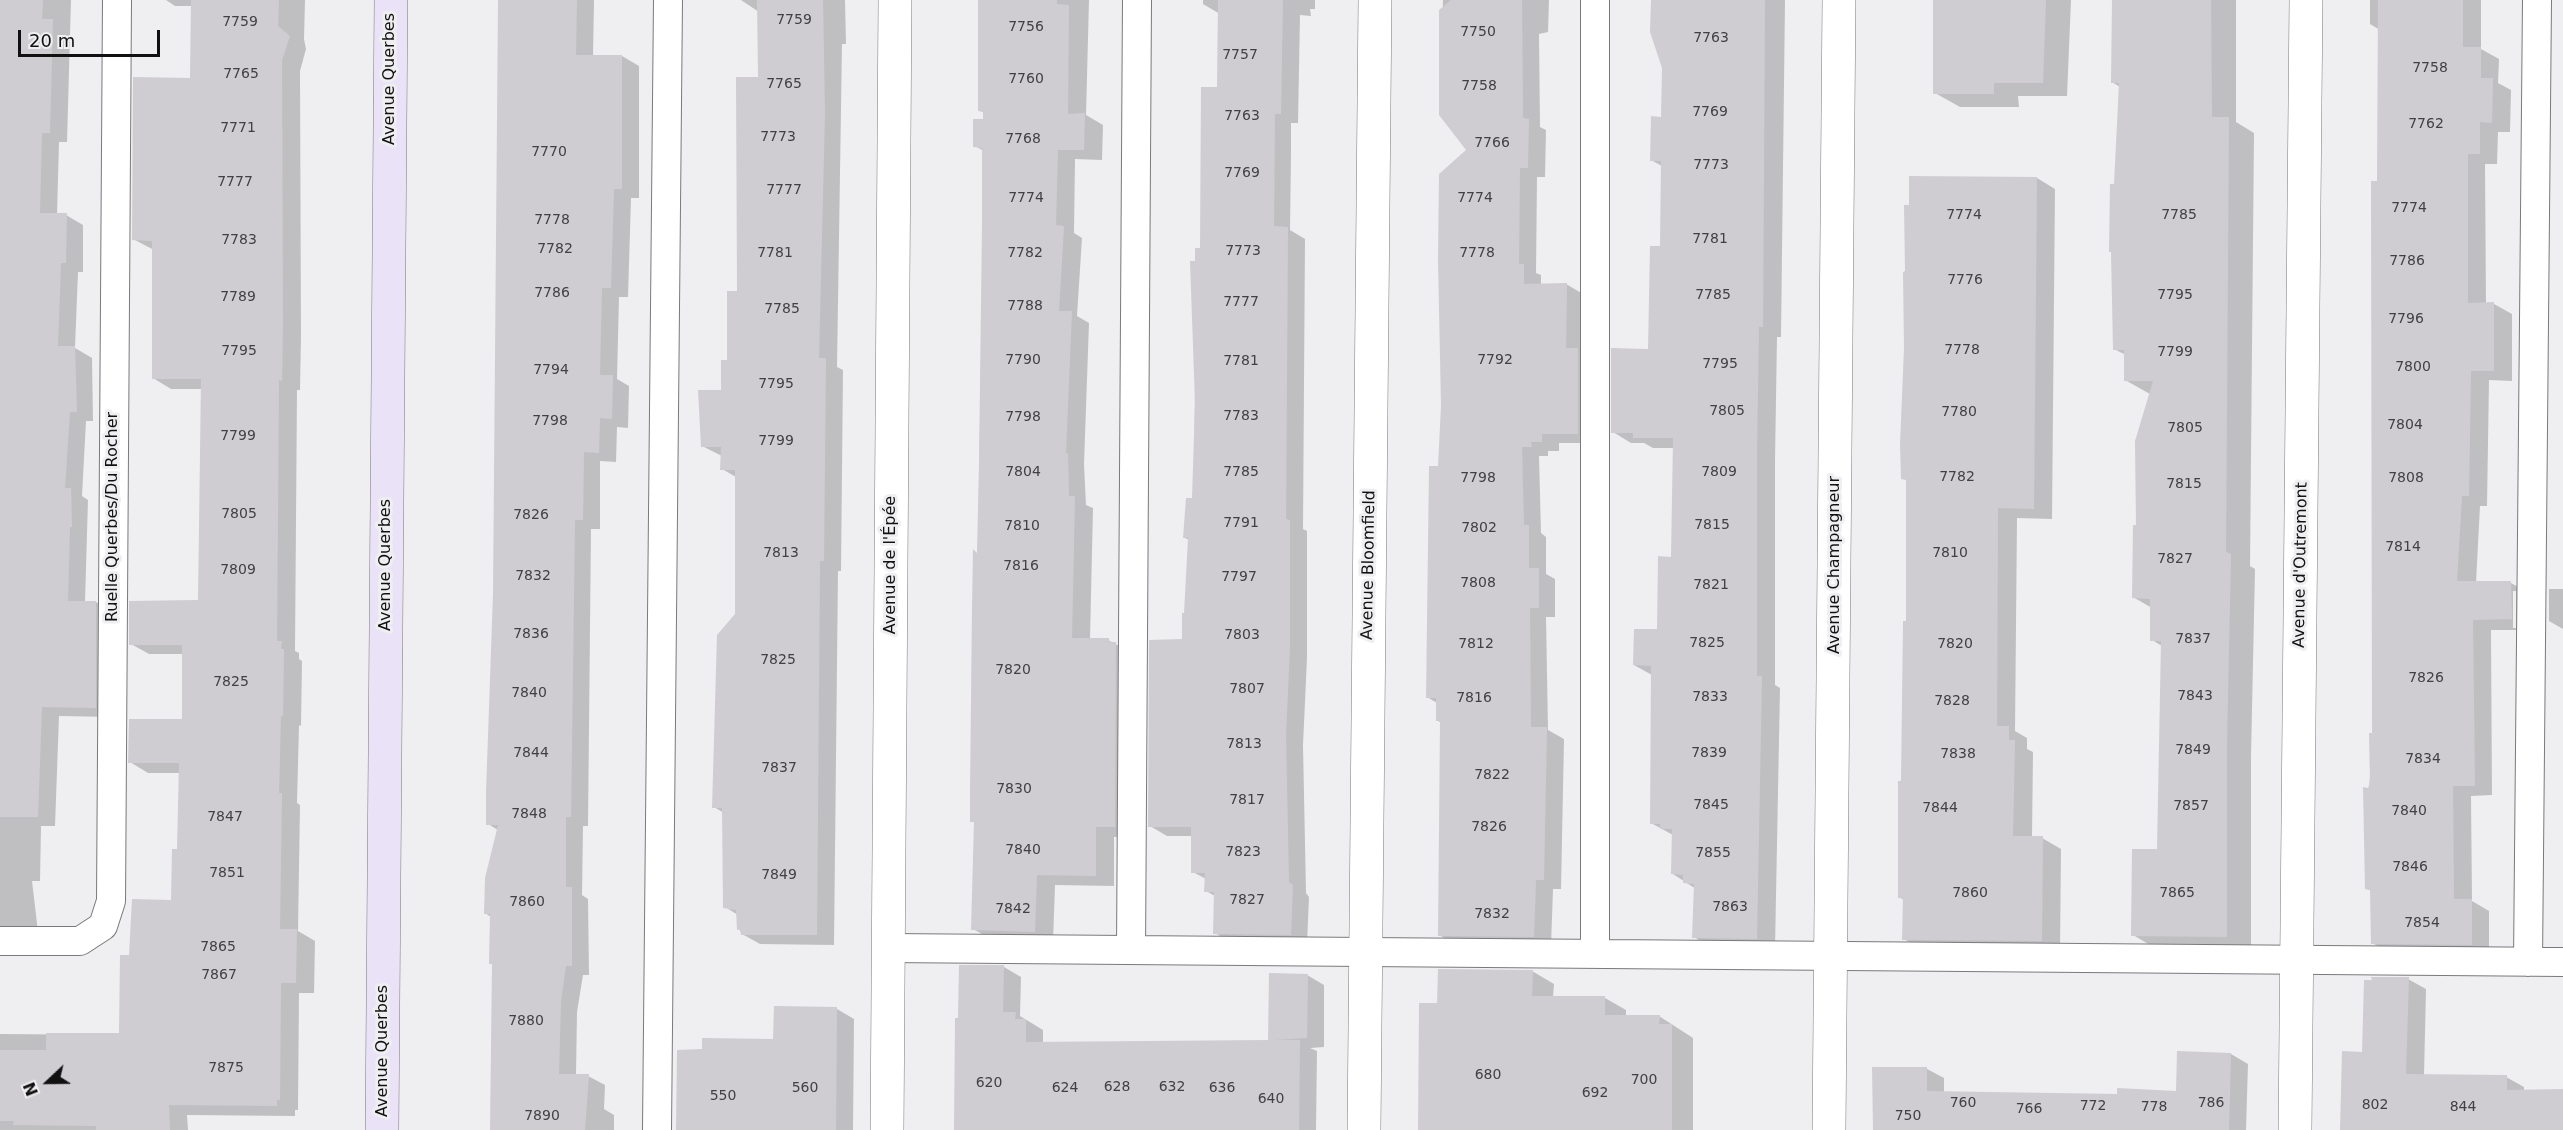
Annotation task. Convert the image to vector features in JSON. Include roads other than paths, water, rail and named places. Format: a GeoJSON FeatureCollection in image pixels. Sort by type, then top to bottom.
{"type":"FeatureCollection","features":[{"type":"Feature","properties":{"kind":"street","name":"Avenue Querbes"},"geometry":{"type":"LineString","coordinates":[[382,1130],[391,0]]}},
{"type":"Feature","properties":{"kind":"street","name":"Avenue de l'Épée"},"geometry":{"type":"LineString","coordinates":[[887,1130],[895,0]]}},
{"type":"Feature","properties":{"kind":"street","name":"Avenue Bloomfield"},"geometry":{"type":"LineString","coordinates":[[1364,1130],[1375,0]]}},
{"type":"Feature","properties":{"kind":"street","name":"Avenue Champagneur"},"geometry":{"type":"LineString","coordinates":[[1829,1130],[1839,0]]}},
{"type":"Feature","properties":{"kind":"street","name":"Avenue d'Outremont"},"geometry":{"type":"LineString","coordinates":[[2295,1130],[2306,0]]}},
{"type":"Feature","properties":{"kind":"lane","name":"Ruelle Querbes/Du Rocher"},"geometry":{"type":"LineString","coordinates":[[0,941],[80,941],[103,926],[111,901],[117,0]]}},
{"type":"Feature","properties":{"kind":"lane"},"geometry":{"type":"LineString","coordinates":[[657,1130],[668,0]]}},
{"type":"Feature","properties":{"kind":"lane"},"geometry":{"type":"LineString","coordinates":[[1131,950],[1137,0]]}},
{"type":"Feature","properties":{"kind":"lane"},"geometry":{"type":"LineString","coordinates":[[1595,0],[1595,954]]}},
{"type":"Feature","properties":{"kind":"lane"},"geometry":{"type":"LineString","coordinates":[[2528,962],[2537,0]]}},
{"type":"Feature","properties":{"kind":"lane"},"geometry":{"type":"LineString","coordinates":[[888,948],[2563,962]]}}]}
